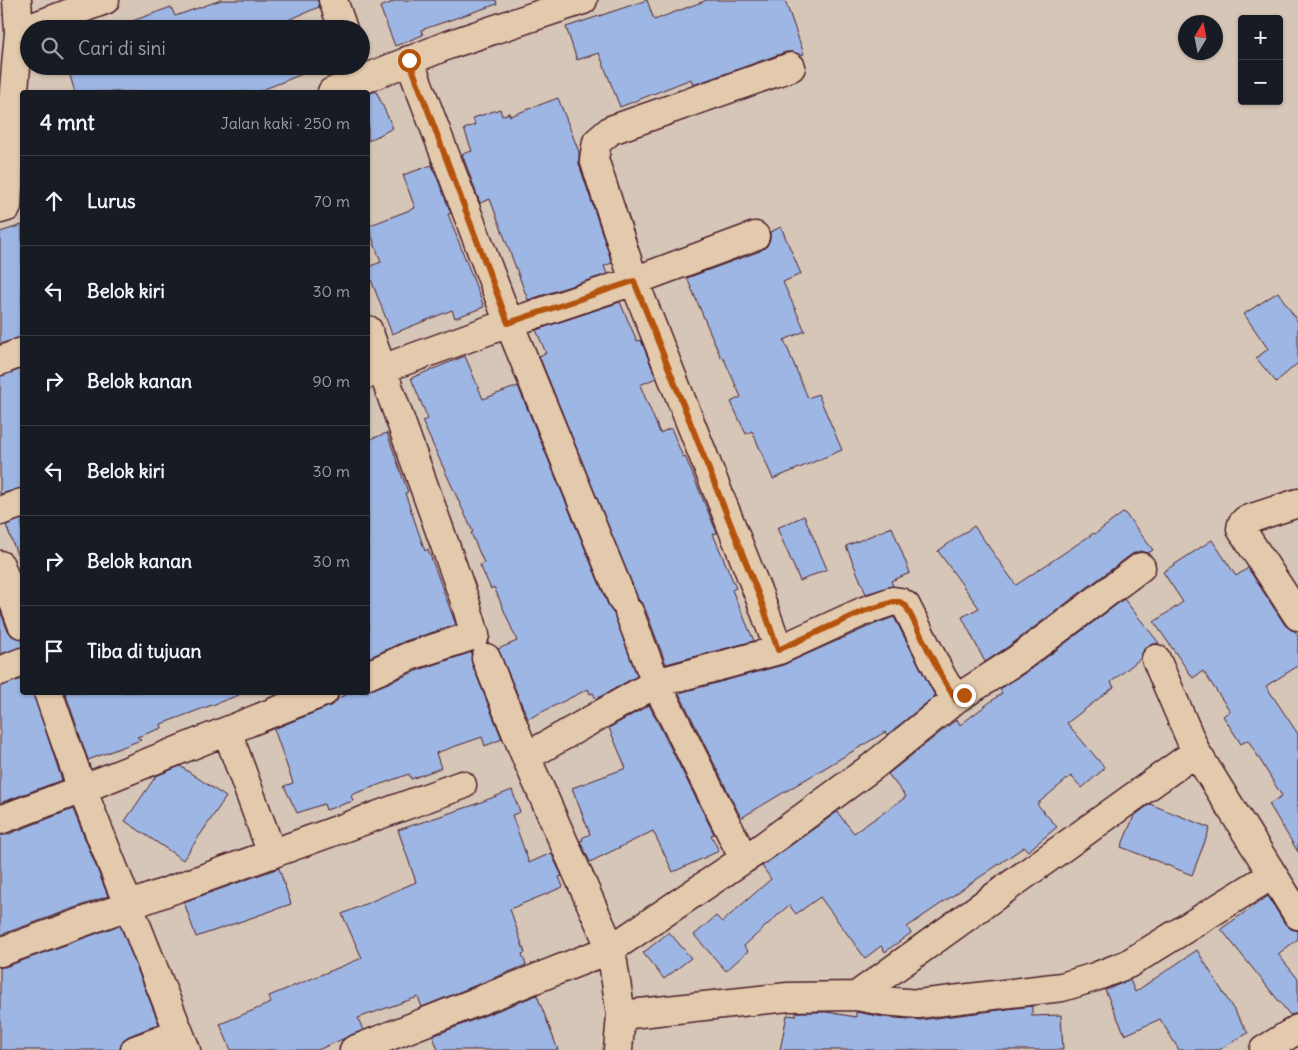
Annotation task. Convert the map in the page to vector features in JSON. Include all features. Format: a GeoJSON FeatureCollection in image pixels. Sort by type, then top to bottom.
{"type":"FeatureCollection","features":[{"type":"Feature","properties":{"kind":"street"},"geometry":{"type":"LineString","coordinates":[[10,205],[11,124],[19,32],[17,0]]}},
{"type":"Feature","properties":{"kind":"street"},"geometry":{"type":"LineString","coordinates":[[51,20],[105,0]]}},
{"type":"Feature","properties":{"kind":"street"},"geometry":{"type":"LineString","coordinates":[[332,0],[340,20]]}},
{"type":"Feature","properties":{"kind":"street"},"geometry":{"type":"LineString","coordinates":[[370,70],[409,60],[583,0]]}},
{"type":"Feature","properties":{"kind":"street"},"geometry":{"type":"LineString","coordinates":[[409,60],[508,323],[656,683],[744,859]]}},
{"type":"Feature","properties":{"kind":"street"},"geometry":{"type":"LineString","coordinates":[[778,650],[760,598],[634,281],[594,160],[597,142],[612,130],[791,67]]}},
{"type":"Feature","properties":{"kind":"street"},"geometry":{"type":"LineString","coordinates":[[335,90],[357,75]]}},
{"type":"Feature","properties":{"kind":"street"},"geometry":{"type":"LineString","coordinates":[[375,371],[508,323],[634,281],[755,236]]}},
{"type":"Feature","properties":{"kind":"street"},"geometry":{"type":"LineString","coordinates":[[370,342],[375,371],[475,635],[410,656],[370,673]]}},
{"type":"Feature","properties":{"kind":"street"},"geometry":{"type":"LineString","coordinates":[[0,361],[20,353]]}},
{"type":"Feature","properties":{"kind":"street"},"geometry":{"type":"LineString","coordinates":[[1298,503],[1246,520],[1242,524],[1241,529],[1298,616]]}},
{"type":"Feature","properties":{"kind":"street"},"geometry":{"type":"LineString","coordinates":[[0,511],[20,504]]}},
{"type":"Feature","properties":{"kind":"street"},"geometry":{"type":"LineString","coordinates":[[0,565],[20,619]]}},
{"type":"Feature","properties":{"kind":"street"},"geometry":{"type":"LineString","coordinates":[[354,1050],[610,949],[760,849],[872,767],[956,700],[1018,659],[1141,568]]}},
{"type":"Feature","properties":{"kind":"street"},"geometry":{"type":"LineString","coordinates":[[526,757],[656,683],[778,650],[864,611],[893,602],[900,602],[906,606],[943,679],[956,700]]}},
{"type":"Feature","properties":{"kind":"street"},"geometry":{"type":"LineString","coordinates":[[486,658],[526,757],[610,949],[621,1015],[618,1050]]}},
{"type":"Feature","properties":{"kind":"street"},"geometry":{"type":"LineString","coordinates":[[1156,660],[1196,752],[1298,915]]}},
{"type":"Feature","properties":{"kind":"street"},"geometry":{"type":"LineString","coordinates":[[0,671],[20,663]]}},
{"type":"Feature","properties":{"kind":"street"},"geometry":{"type":"LineString","coordinates":[[49,695],[82,789],[182,1042],[135,1050]]}},
{"type":"Feature","properties":{"kind":"street"},"geometry":{"type":"LineString","coordinates":[[0,820],[317,695]]}},
{"type":"Feature","properties":{"kind":"street"},"geometry":{"type":"LineString","coordinates":[[228,731],[272,854]]}},
{"type":"Feature","properties":{"kind":"street"},"geometry":{"type":"LineString","coordinates":[[856,996],[1196,752]]}},
{"type":"Feature","properties":{"kind":"street"},"geometry":{"type":"LineString","coordinates":[[0,952],[462,785]]}},
{"type":"Feature","properties":{"kind":"street"},"geometry":{"type":"LineString","coordinates":[[621,1015],[788,997],[856,996],[918,1004],[1062,987],[1128,964],[1272,875]]}},
{"type":"Feature","properties":{"kind":"street"},"geometry":{"type":"LineString","coordinates":[[1264,1050],[1298,1028]]}},
{"type":"Feature","properties":{"kind":"building"},"geometry":{"type":"Polygon","coordinates":[[[221,0],[318,0],[319,7],[288,20],[135,20],[171,7],[175,16],[221,0]]]}},
{"type":"Feature","properties":{"kind":"building"},"geometry":{"type":"Polygon","coordinates":[[[398,0],[496,0],[497,4],[421,30],[423,35],[395,46],[380,7],[398,0]]]}},
{"type":"Feature","properties":{"kind":"building"},"geometry":{"type":"Polygon","coordinates":[[[647,0],[654,20],[707,0],[785,0],[804,54],[786,52],[693,85],[691,79],[620,107],[599,53],[577,60],[566,27],[647,0]]]}},
{"type":"Feature","properties":{"kind":"building"},"geometry":{"type":"Polygon","coordinates":[[[70,75],[300,75],[262,90],[74,90],[70,75]]]}},
{"type":"Feature","properties":{"kind":"building"},"geometry":{"type":"Polygon","coordinates":[[[376,91],[393,128],[370,140],[370,93],[376,91]]]}},
{"type":"Feature","properties":{"kind":"building"},"geometry":{"type":"Polygon","coordinates":[[[558,98],[579,152],[579,164],[612,263],[604,266],[607,274],[528,300],[490,199],[480,203],[462,154],[472,151],[464,129],[475,125],[473,118],[500,109],[502,116],[509,113],[510,116],[558,98]]]}},
{"type":"Feature","properties":{"kind":"building"},"geometry":{"type":"Polygon","coordinates":[[[432,165],[451,213],[448,214],[484,307],[455,318],[452,310],[392,334],[370,277],[370,266],[381,262],[370,232],[370,225],[415,208],[403,175],[432,165]]]}},
{"type":"Feature","properties":{"kind":"building"},"geometry":{"type":"Polygon","coordinates":[[[20,226],[20,338],[0,344],[0,232],[20,226]]]}},
{"type":"Feature","properties":{"kind":"building"},"geometry":{"type":"Polygon","coordinates":[[[781,227],[801,274],[783,282],[805,331],[784,340],[808,398],[818,394],[842,450],[773,479],[752,431],[746,434],[731,402],[741,397],[723,357],[721,358],[687,278],[760,251],[767,246],[770,232],[781,227]]]}},
{"type":"Feature","properties":{"kind":"building"},"geometry":{"type":"Polygon","coordinates":[[[1278,292],[1298,322],[1298,363],[1276,382],[1256,358],[1268,349],[1244,314],[1278,292]]]}},
{"type":"Feature","properties":{"kind":"building"},"geometry":{"type":"Polygon","coordinates":[[[620,302],[637,341],[641,340],[656,378],[640,385],[660,433],[671,428],[683,457],[685,456],[717,533],[713,534],[736,588],[732,590],[754,641],[666,664],[644,606],[638,599],[539,356],[546,353],[536,330],[620,302]]]}},
{"type":"Feature","properties":{"kind":"building"},"geometry":{"type":"Polygon","coordinates":[[[465,356],[483,399],[518,386],[609,607],[614,614],[637,676],[596,699],[593,693],[590,694],[588,689],[528,719],[498,649],[517,641],[494,587],[491,589],[480,565],[484,563],[471,533],[473,532],[422,421],[428,419],[411,378],[465,356]]]}},
{"type":"Feature","properties":{"kind":"building"},"geometry":{"type":"Polygon","coordinates":[[[20,370],[20,489],[0,494],[0,376],[20,370]]]}},
{"type":"Feature","properties":{"kind":"building"},"geometry":{"type":"Polygon","coordinates":[[[387,433],[408,492],[405,493],[425,551],[428,549],[456,625],[405,641],[370,657],[370,439],[387,433]]]}},
{"type":"Feature","properties":{"kind":"building"},"geometry":{"type":"Polygon","coordinates":[[[1124,512],[1153,550],[1148,553],[1140,551],[1132,554],[985,662],[962,617],[979,608],[938,551],[974,526],[1016,585],[1095,534],[1124,512]]]}},
{"type":"Feature","properties":{"kind":"building"},"geometry":{"type":"Polygon","coordinates":[[[804,516],[827,569],[800,581],[777,528],[804,516]]]}},
{"type":"Feature","properties":{"kind":"building"},"geometry":{"type":"Polygon","coordinates":[[[20,520],[20,562],[6,525],[20,520]]]}},
{"type":"Feature","properties":{"kind":"building"},"geometry":{"type":"Polygon","coordinates":[[[892,527],[910,573],[891,581],[893,586],[866,594],[846,546],[892,527]]]}},
{"type":"Feature","properties":{"kind":"building"},"geometry":{"type":"Polygon","coordinates":[[[1212,540],[1236,576],[1248,568],[1285,625],[1295,631],[1298,636],[1298,666],[1266,686],[1298,734],[1298,852],[1269,804],[1282,796],[1248,740],[1241,744],[1223,716],[1230,711],[1203,671],[1193,678],[1154,622],[1183,602],[1163,572],[1212,540]]]}},
{"type":"Feature","properties":{"kind":"building"},"geometry":{"type":"Polygon","coordinates":[[[1124,599],[1159,643],[1144,649],[1141,658],[1111,682],[1114,687],[1067,723],[1105,768],[1082,788],[1071,776],[1037,804],[1057,827],[1028,851],[1024,847],[907,927],[911,933],[885,952],[881,946],[865,958],[820,897],[796,914],[789,905],[744,946],[748,951],[726,971],[694,935],[716,916],[722,922],[771,879],[762,866],[837,812],[854,833],[906,797],[888,774],[957,719],[960,725],[1002,693],[1000,689],[1027,672],[1124,599]]]}},
{"type":"Feature","properties":{"kind":"building"},"geometry":{"type":"Polygon","coordinates":[[[0,610],[7,629],[12,636],[20,638],[20,648],[0,654],[0,610]]]}},
{"type":"Feature","properties":{"kind":"building"},"geometry":{"type":"Polygon","coordinates":[[[894,617],[935,696],[887,735],[885,732],[741,818],[679,693],[783,665],[894,617]]]}},
{"type":"Feature","properties":{"kind":"building"},"geometry":{"type":"Polygon","coordinates":[[[472,652],[472,664],[502,739],[485,746],[482,737],[436,753],[441,768],[411,779],[409,774],[351,795],[353,801],[326,810],[324,804],[297,813],[284,786],[293,783],[274,729],[330,706],[338,698],[346,695],[370,695],[370,690],[416,671],[472,652]]]}},
{"type":"Feature","properties":{"kind":"building"},"geometry":{"type":"Polygon","coordinates":[[[20,680],[20,695],[34,695],[62,780],[0,803],[0,686],[20,680]]]}},
{"type":"Feature","properties":{"kind":"building"},"geometry":{"type":"Polygon","coordinates":[[[66,695],[239,695],[161,724],[162,728],[137,737],[141,740],[88,760],[66,695]]]}},
{"type":"Feature","properties":{"kind":"building"},"geometry":{"type":"Polygon","coordinates":[[[649,705],[714,834],[711,835],[719,851],[673,872],[653,831],[590,862],[580,841],[590,834],[572,788],[626,768],[609,728],[649,705]]]}},
{"type":"Feature","properties":{"kind":"building"},"geometry":{"type":"Polygon","coordinates":[[[180,766],[226,797],[183,860],[125,821],[156,776],[180,766]]]}},
{"type":"Feature","properties":{"kind":"building"},"geometry":{"type":"Polygon","coordinates":[[[512,790],[520,812],[512,815],[529,863],[551,853],[562,876],[559,877],[563,887],[510,909],[525,953],[522,954],[526,965],[422,1007],[418,997],[358,1018],[363,1030],[318,1050],[231,1050],[220,1024],[271,1003],[269,996],[362,958],[342,914],[416,882],[398,830],[471,806],[512,790]]]}},
{"type":"Feature","properties":{"kind":"building"},"geometry":{"type":"Polygon","coordinates":[[[1150,804],[1210,828],[1192,875],[1121,847],[1134,816],[1150,804]]]}},
{"type":"Feature","properties":{"kind":"building"},"geometry":{"type":"Polygon","coordinates":[[[73,809],[108,896],[0,935],[0,835],[6,835],[73,809]]]}},
{"type":"Feature","properties":{"kind":"building"},"geometry":{"type":"Polygon","coordinates":[[[279,868],[291,904],[196,937],[184,902],[279,868]]]}},
{"type":"Feature","properties":{"kind":"building"},"geometry":{"type":"Polygon","coordinates":[[[1268,896],[1285,924],[1291,929],[1298,931],[1298,939],[1278,954],[1298,979],[1298,1013],[1290,1015],[1221,929],[1268,896]]]}},
{"type":"Feature","properties":{"kind":"building"},"geometry":{"type":"Polygon","coordinates":[[[120,925],[159,1024],[123,1040],[120,1050],[0,1050],[0,967],[5,967],[120,925]]]}},
{"type":"Feature","properties":{"kind":"building"},"geometry":{"type":"Polygon","coordinates":[[[669,932],[691,958],[664,979],[643,953],[669,932]]]}},
{"type":"Feature","properties":{"kind":"building"},"geometry":{"type":"Polygon","coordinates":[[[1197,950],[1248,1033],[1219,1050],[1179,1050],[1160,1019],[1125,1035],[1105,990],[1130,980],[1135,992],[1197,950]]]}},
{"type":"Feature","properties":{"kind":"building"},"geometry":{"type":"Polygon","coordinates":[[[537,995],[558,1050],[438,1050],[433,1036],[537,995]]]}},
{"type":"Feature","properties":{"kind":"building"},"geometry":{"type":"Polygon","coordinates":[[[1032,1006],[1032,1016],[1061,1015],[1063,1050],[780,1050],[787,1015],[796,1016],[796,1012],[827,1012],[856,1017],[856,1012],[883,1017],[920,1020],[1032,1006]]]}},
{"type":"Feature","properties":{"kind":"route"},"geometry":{"type":"LineString","coordinates":[[409,60],[508,323],[634,281],[760,598],[778,650],[864,611],[893,602],[900,602],[906,606],[943,679],[956,700],[964,695]]}}]}
